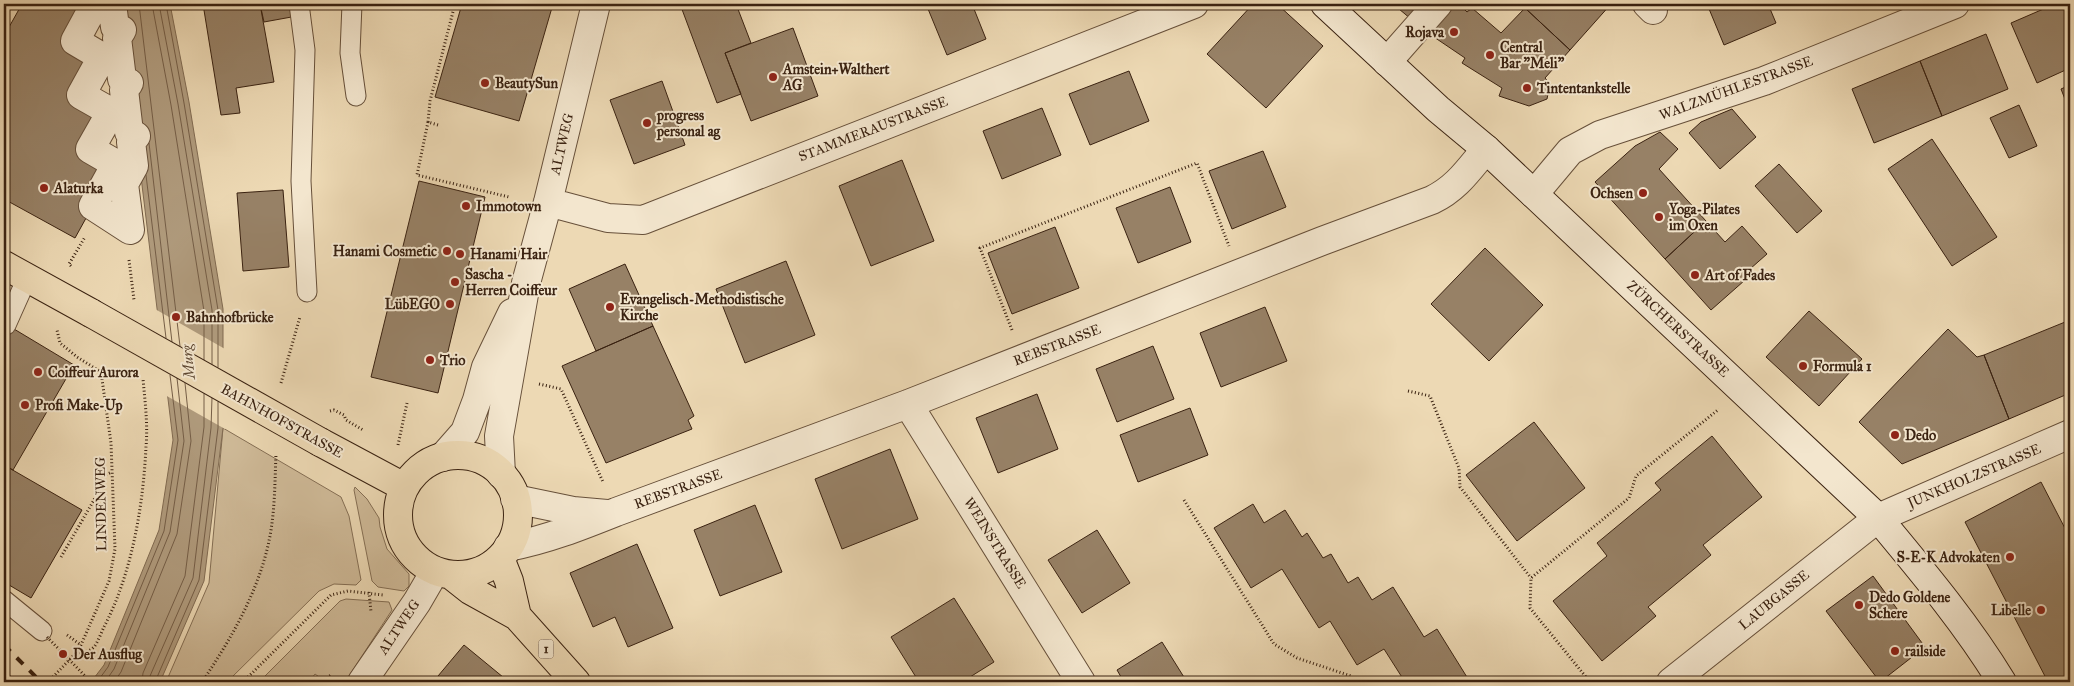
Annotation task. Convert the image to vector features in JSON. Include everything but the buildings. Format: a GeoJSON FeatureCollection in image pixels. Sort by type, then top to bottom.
{"type":"FeatureCollection","features":[{"type":"Feature","properties":{"kind":"main road","name":"BAHNHOFSTRASSE"},"geometry":{"type":"LineString","coordinates":[[16,280],[91,313],[404,487]]}},
{"type":"Feature","properties":{"kind":"main road"},"geometry":{"type":"LineString","coordinates":[[460,455],[477,458],[490,464],[501,474],[510,486],[518,516],[515,532],[504,552],[490,566],[464,575],[443,573],[418,560],[405,545],[398,526],[398,506],[404,487],[414,473],[428,463],[444,457],[460,455]]}},
{"type":"Feature","properties":{"kind":"main road","name":"1"},"geometry":{"type":"LineString","coordinates":[[504,552],[517,616]]}},
{"type":"Feature","properties":{"kind":"main road","name":"1"},"geometry":{"type":"LineString","coordinates":[[443,573],[517,616],[576,682]]}},
{"type":"Feature","properties":{"kind":"street"},"geometry":{"type":"LineString","coordinates":[[95,4],[75,41],[102,57],[81,95],[111,112],[90,149],[116,164],[93,206],[130,230],[124,184],[134,166],[131,142],[136,136],[129,132],[124,90],[129,83],[122,79],[117,38],[122,30],[116,27],[112,4]]}},
{"type":"Feature","properties":{"kind":"street","name":"ALTWEG"},"geometry":{"type":"LineString","coordinates":[[501,474],[499,436],[526,283],[548,202],[596,4]]}},
{"type":"Feature","properties":{"kind":"street","name":"STAMMERAUSTRASSE"},"geometry":{"type":"LineString","coordinates":[[548,202],[608,218],[643,220],[1194,4]]}},
{"type":"Feature","properties":{"kind":"street","name":"ZÜRCHERSTRASSE"},"geometry":{"type":"LineString","coordinates":[[1325,4],[1438,109],[1486,149],[1878,518],[1932,582],[1984,653],[2002,682]]}},
{"type":"Feature","properties":{"kind":"street"},"geometry":{"type":"LineString","coordinates":[[1387,62],[1438,4]]}},
{"type":"Feature","properties":{"kind":"street","name":"WALZMÜHLESTRASSE"},"geometry":{"type":"LineString","coordinates":[[1534,194],[1570,151],[1600,136],[1764,81],[1955,4]]}},
{"type":"Feature","properties":{"kind":"street","name":"REBSTRASSE"},"geometry":{"type":"LineString","coordinates":[[504,552],[575,529],[613,513],[908,404],[1446,193],[1455,186],[1486,149]]}},
{"type":"Feature","properties":{"kind":"street","name":"ALTWEG"},"geometry":{"type":"LineString","coordinates":[[444,457],[466,432],[486,367],[526,283]]}},
{"type":"Feature","properties":{"kind":"street","name":"WEINSTRASSE"},"geometry":{"type":"LineString","coordinates":[[908,404],[1081,682]]}},
{"type":"Feature","properties":{"kind":"street","name":"JUNKHOLZSTRASSE"},"geometry":{"type":"LineString","coordinates":[[1878,518],[2070,434]]}},
{"type":"Feature","properties":{"kind":"street","name":"REBSTRASSE"},"geometry":{"type":"LineString","coordinates":[[515,499],[573,511],[613,513]]}},
{"type":"Feature","properties":{"kind":"street","name":"LAUBGASSE"},"geometry":{"type":"LineString","coordinates":[[1671,682],[1878,518]]}},
{"type":"Feature","properties":{"kind":"street","name":"ALTWEG"},"geometry":{"type":"LineString","coordinates":[[362,682],[417,602],[443,573]]}},
{"type":"Feature","properties":{"kind":"lane"},"geometry":{"type":"LineString","coordinates":[[299,4],[305,50],[301,181],[308,292]]}},
{"type":"Feature","properties":{"kind":"lane"},"geometry":{"type":"LineString","coordinates":[[352,4],[350,53],[356,96]]}},
{"type":"Feature","properties":{"kind":"lane"},"geometry":{"type":"LineString","coordinates":[[6,325],[16,280]]}},
{"type":"Feature","properties":{"kind":"lane"},"geometry":{"type":"LineString","coordinates":[[4,600],[39,629]]}},
{"type":"Feature","properties":{"kind":"path"},"geometry":{"type":"LineString","coordinates":[[456,4],[430,101],[428,122],[417,174],[509,197]]}},
{"type":"Feature","properties":{"kind":"path"},"geometry":{"type":"LineString","coordinates":[[428,122],[438,125]]}},
{"type":"Feature","properties":{"kind":"path"},"geometry":{"type":"LineString","coordinates":[[1024,358],[980,248],[1196,164],[1240,273]]}},
{"type":"Feature","properties":{"kind":"path"},"geometry":{"type":"LineString","coordinates":[[130,262],[135,305]]}},
{"type":"Feature","properties":{"kind":"path"},"geometry":{"type":"LineString","coordinates":[[280,386],[281,376],[308,292]]}},
{"type":"Feature","properties":{"kind":"path","name":"LINDENWEG"},"geometry":{"type":"LineString","coordinates":[[48,682],[76,652],[96,614],[109,581],[115,549],[113,472],[108,412],[102,372],[77,358],[60,343],[56,330]]}},
{"type":"Feature","properties":{"kind":"path"},"geometry":{"type":"LineString","coordinates":[[76,652],[83,653],[93,648],[112,612],[133,548],[142,496],[146,449],[147,422],[143,376]]}},
{"type":"Feature","properties":{"kind":"path"},"geometry":{"type":"LineString","coordinates":[[510,378],[561,389],[613,513]]}},
{"type":"Feature","properties":{"kind":"path"},"geometry":{"type":"LineString","coordinates":[[1531,578],[1629,498],[1636,476],[1743,390]]}},
{"type":"Feature","properties":{"kind":"path"},"geometry":{"type":"LineString","coordinates":[[1408,391],[1430,396],[1459,468],[1460,487],[1531,578],[1530,608],[1590,682]]}},
{"type":"Feature","properties":{"kind":"path"},"geometry":{"type":"LineString","coordinates":[[398,445],[407,403]]}},
{"type":"Feature","properties":{"kind":"path"},"geometry":{"type":"LineString","coordinates":[[202,682],[218,658],[241,616],[261,572],[272,524],[276,450]]}},
{"type":"Feature","properties":{"kind":"path"},"geometry":{"type":"LineString","coordinates":[[61,557],[94,500],[103,476],[113,472]]}},
{"type":"Feature","properties":{"kind":"path"},"geometry":{"type":"LineString","coordinates":[[1184,500],[1274,644],[1297,658],[1351,676],[1355,682]]}},
{"type":"Feature","properties":{"kind":"path"},"geometry":{"type":"LineString","coordinates":[[243,682],[331,595],[348,591],[369,592]]}},
{"type":"Feature","properties":{"kind":"path"},"geometry":{"type":"LineString","coordinates":[[39,629],[91,682]]}},
{"type":"Feature","properties":{"kind":"shaded area"},"geometry":{"type":"Polygon","coordinates":[[[223,428],[341,497],[349,516],[361,580],[356,585],[334,584],[319,591],[227,682],[166,682],[209,583],[223,428]]]}},
{"type":"Feature","properties":{"kind":"shaded area"},"geometry":{"type":"Polygon","coordinates":[[[355,487],[367,499],[379,518],[387,549],[409,574],[409,586],[404,591],[378,587],[372,581],[354,490],[355,487]]]}},
{"type":"Feature","properties":{"kind":"shaded area"},"geometry":{"type":"Polygon","coordinates":[[[346,599],[389,602],[392,610],[345,682],[326,682],[315,674],[309,682],[259,682],[340,601],[346,599]]]}},
{"type":"Feature","properties":{"kind":"water","name":"Murg"},"geometry":{"type":"Polygon","coordinates":[[[120,4],[170,4],[189,102],[223,309],[223,428],[204,581],[160,682],[91,682],[104,665],[159,530],[173,440],[120,4]]]}},
{"type":"Feature","properties":{"kind":"pier"},"geometry":{"type":"Polygon","coordinates":[[[155,309],[225,349],[225,429],[165,395],[155,309]]]}},
{"type":"Feature","properties":{"kind":"railway"},"geometry":{"type":"LineString","coordinates":[[4,645],[41,682]]}},
{"type":"Feature","properties":{"kind":"railway"},"geometry":{"type":"LineString","coordinates":[[4,672],[14,682]]}},
{"type":"Feature","properties":{"kind":"place","name":"Rojava"},"geometry":{"type":"Point","coordinates":[1454,32]}},
{"type":"Feature","properties":{"kind":"place","name":"Central Bar \"Meli\""},"geometry":{"type":"Point","coordinates":[1490,55]}},
{"type":"Feature","properties":{"kind":"place","name":"Amstein+Walthert AG"},"geometry":{"type":"Point","coordinates":[773,77]}},
{"type":"Feature","properties":{"kind":"place","name":"BeautySun"},"geometry":{"type":"Point","coordinates":[485,83]}},
{"type":"Feature","properties":{"kind":"place","name":"Tintentankstelle"},"geometry":{"type":"Point","coordinates":[1527,88]}},
{"type":"Feature","properties":{"kind":"place","name":"progress personal ag"},"geometry":{"type":"Point","coordinates":[647,123]}},
{"type":"Feature","properties":{"kind":"place","name":"Alaturka"},"geometry":{"type":"Point","coordinates":[44,188]}},
{"type":"Feature","properties":{"kind":"place","name":"Ochsen"},"geometry":{"type":"Point","coordinates":[1643,193]}},
{"type":"Feature","properties":{"kind":"place","name":"Immotown"},"geometry":{"type":"Point","coordinates":[466,206]}},
{"type":"Feature","properties":{"kind":"place","name":"Yoga-Pilates im Oxen"},"geometry":{"type":"Point","coordinates":[1659,217]}},
{"type":"Feature","properties":{"kind":"place","name":"Hanami Cosmetic"},"geometry":{"type":"Point","coordinates":[447,251]}},
{"type":"Feature","properties":{"kind":"place","name":"Hanami Hair"},"geometry":{"type":"Point","coordinates":[460,254]}},
{"type":"Feature","properties":{"kind":"place","name":"Art of Fades"},"geometry":{"type":"Point","coordinates":[1695,275]}},
{"type":"Feature","properties":{"kind":"place","name":"Sascha - Herren Coiffeur"},"geometry":{"type":"Point","coordinates":[455,282]}},
{"type":"Feature","properties":{"kind":"place","name":"LübEGO"},"geometry":{"type":"Point","coordinates":[450,304]}},
{"type":"Feature","properties":{"kind":"place","name":"Evangelisch-Methodistische Kirche"},"geometry":{"type":"Point","coordinates":[610,307]}},
{"type":"Feature","properties":{"kind":"place","name":"Bahnhofbrücke"},"geometry":{"type":"Point","coordinates":[176,317]}},
{"type":"Feature","properties":{"kind":"place","name":"Trio"},"geometry":{"type":"Point","coordinates":[430,360]}},
{"type":"Feature","properties":{"kind":"place","name":"Formula 1"},"geometry":{"type":"Point","coordinates":[1803,366]}},
{"type":"Feature","properties":{"kind":"place","name":"Coiffeur Aurora"},"geometry":{"type":"Point","coordinates":[38,372]}},
{"type":"Feature","properties":{"kind":"place","name":"Profi Make-Up"},"geometry":{"type":"Point","coordinates":[25,405]}},
{"type":"Feature","properties":{"kind":"place","name":"Dedo"},"geometry":{"type":"Point","coordinates":[1895,435]}},
{"type":"Feature","properties":{"kind":"place","name":"S-E-K Advokaten"},"geometry":{"type":"Point","coordinates":[2010,557]}},
{"type":"Feature","properties":{"kind":"place","name":"Dedo Goldene Schere"},"geometry":{"type":"Point","coordinates":[1859,605]}},
{"type":"Feature","properties":{"kind":"place","name":"Libelle"},"geometry":{"type":"Point","coordinates":[2041,610]}},
{"type":"Feature","properties":{"kind":"place","name":"railside"},"geometry":{"type":"Point","coordinates":[1895,651]}},
{"type":"Feature","properties":{"kind":"place","name":"Der Ausflug"},"geometry":{"type":"Point","coordinates":[63,654]}}]}
